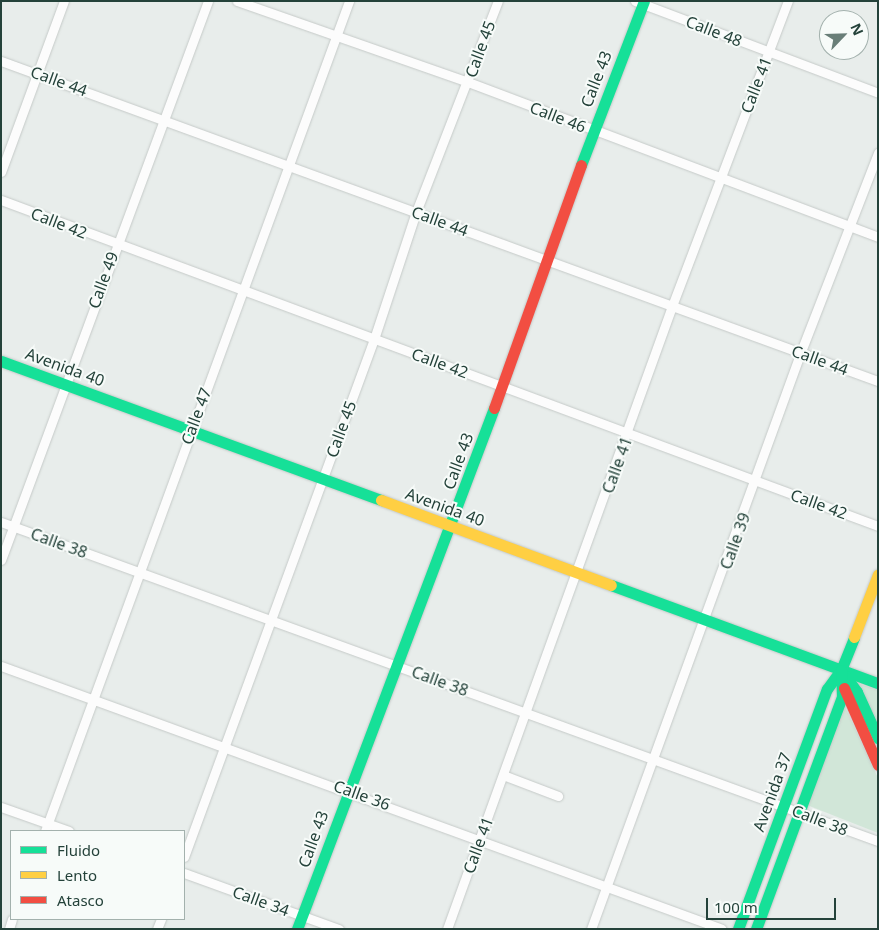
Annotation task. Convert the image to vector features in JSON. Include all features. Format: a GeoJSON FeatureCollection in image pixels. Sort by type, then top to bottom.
{"type":"FeatureCollection","features":[{"type":"Feature","properties":{"kind":"main road","name":"Calle 43"},"geometry":{"type":"LineString","coordinates":[[297,929],[396,665],[452,527],[546,259],[641,2]]}},
{"type":"Feature","properties":{"kind":"main road","name":"Avenida 40"},"geometry":{"type":"LineString","coordinates":[[1,361],[878,683]]}},
{"type":"Feature","properties":{"kind":"main road","name":"Avenida 37"},"geometry":{"type":"LineString","coordinates":[[738,929],[827,689],[841,670],[878,574]]}},
{"type":"Feature","properties":{"kind":"main road","name":"Avenida 37"},"geometry":{"type":"LineString","coordinates":[[756,929],[842,697],[841,670]]}},
{"type":"Feature","properties":{"kind":"main road"},"geometry":{"type":"LineString","coordinates":[[841,670],[857,692],[878,738]]}},
{"type":"Feature","properties":{"kind":"main road"},"geometry":{"type":"LineString","coordinates":[[841,670],[846,697],[878,765]]}},
{"type":"Feature","properties":{"kind":"street"},"geometry":{"type":"LineString","coordinates":[[1,172],[64,1]]}},
{"type":"Feature","properties":{"kind":"street","name":"Calle 49"},"geometry":{"type":"LineString","coordinates":[[1,560],[162,118],[208,1]]}},
{"type":"Feature","properties":{"kind":"street","name":"Calle 46"},"geometry":{"type":"LineString","coordinates":[[237,1],[335,37],[468,82],[720,180],[878,237]]}},
{"type":"Feature","properties":{"kind":"street","name":"Calle 47"},"geometry":{"type":"LineString","coordinates":[[46,827],[349,1]]}},
{"type":"Feature","properties":{"kind":"street","name":"Calle 45"},"geometry":{"type":"LineString","coordinates":[[185,854],[374,339],[416,212],[498,1]]}},
{"type":"Feature","properties":{"kind":"street","name":"Calle 41"},"geometry":{"type":"LineString","coordinates":[[447,929],[629,433],[672,306],[788,1]]}},
{"type":"Feature","properties":{"kind":"street","name":"Calle 48"},"geometry":{"type":"LineString","coordinates":[[641,2],[878,93]]}},
{"type":"Feature","properties":{"kind":"street","name":"Calle 44"},"geometry":{"type":"LineString","coordinates":[[1,60],[878,381]]}},
{"type":"Feature","properties":{"kind":"street","name":"Calle 39"},"geometry":{"type":"LineString","coordinates":[[591,929],[757,481],[800,354],[878,153]]}},
{"type":"Feature","properties":{"kind":"street","name":"Calle 42"},"geometry":{"type":"LineString","coordinates":[[1,200],[115,245],[242,290],[878,526]]}},
{"type":"Feature","properties":{"kind":"street","name":"Calle 38"},"geometry":{"type":"LineString","coordinates":[[1,522],[878,841]]}},
{"type":"Feature","properties":{"kind":"street","name":"Calle 36"},"geometry":{"type":"LineString","coordinates":[[1,666],[348,790],[722,929]]}},
{"type":"Feature","properties":{"kind":"street"},"geometry":{"type":"LineString","coordinates":[[503,775],[558,796]]}},
{"type":"Feature","properties":{"kind":"street"},"geometry":{"type":"LineString","coordinates":[[1,807],[46,827],[63,830]]}},
{"type":"Feature","properties":{"kind":"street","name":"Calle 34"},"geometry":{"type":"LineString","coordinates":[[185,873],[339,929]]}},
{"type":"Feature","properties":{"kind":"green space"},"geometry":{"type":"Polygon","coordinates":[[[859,684],[878,690],[878,726],[859,684]]]}},
{"type":"Feature","properties":{"kind":"green space"},"geometry":{"type":"Polygon","coordinates":[[[845,707],[878,778],[878,833],[807,805],[845,707]]]}},
{"type":"Feature","properties":{"kind":"traffic: fast"},"geometry":{"type":"LineString","coordinates":[[581,165],[644,1]]}},
{"type":"Feature","properties":{"kind":"traffic: fast"},"geometry":{"type":"LineString","coordinates":[[1,361],[381,500]]}},
{"type":"Feature","properties":{"kind":"traffic: fast"},"geometry":{"type":"LineString","coordinates":[[297,929],[494,408]]}},
{"type":"Feature","properties":{"kind":"traffic: fast"},"geometry":{"type":"LineString","coordinates":[[611,585],[878,683]]}},
{"type":"Feature","properties":{"kind":"traffic: fast"},"geometry":{"type":"LineString","coordinates":[[738,929],[827,689],[841,670],[854,637]]}},
{"type":"Feature","properties":{"kind":"traffic: fast"},"geometry":{"type":"LineString","coordinates":[[756,929],[842,697],[841,670]]}},
{"type":"Feature","properties":{"kind":"traffic: fast"},"geometry":{"type":"LineString","coordinates":[[844,674],[857,692],[878,738]]}},
{"type":"Feature","properties":{"kind":"traffic: slow"},"geometry":{"type":"LineString","coordinates":[[381,500],[611,585]]}},
{"type":"Feature","properties":{"kind":"traffic: slow"},"geometry":{"type":"LineString","coordinates":[[854,637],[878,574]]}},
{"type":"Feature","properties":{"kind":"traffic: jam"},"geometry":{"type":"LineString","coordinates":[[494,408],[581,165]]}},
{"type":"Feature","properties":{"kind":"traffic: jam"},"geometry":{"type":"LineString","coordinates":[[844,688],[878,765]]}}]}
